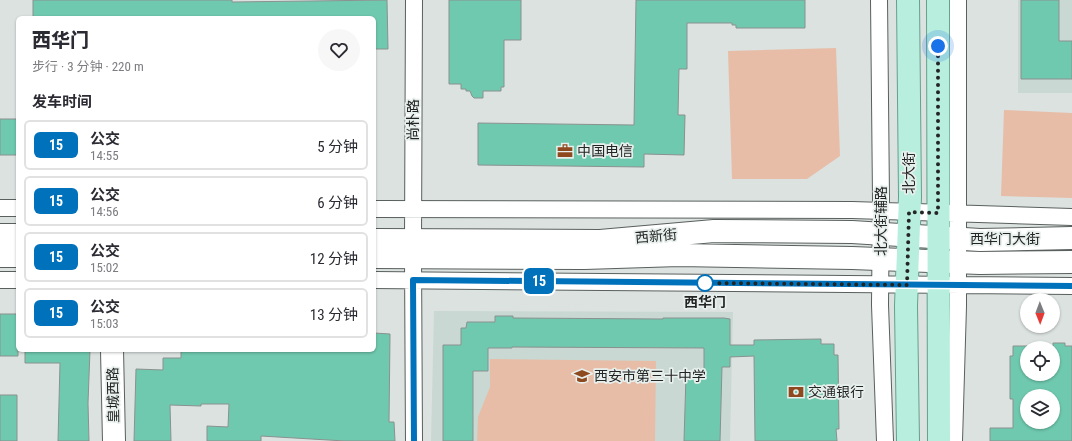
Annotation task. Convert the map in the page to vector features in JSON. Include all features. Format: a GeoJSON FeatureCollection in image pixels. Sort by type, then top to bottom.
{"type":"FeatureCollection","features":[{"type":"Feature","properties":{"kind":"main road","name":"北大街"},"geometry":{"type":"LineString","coordinates":[[908,0],[908,441]]}},
{"type":"Feature","properties":{"kind":"main road","name":"北大街"},"geometry":{"type":"LineString","coordinates":[[938,0],[948,213],[948,285],[939,441]]}},
{"type":"Feature","properties":{"kind":"main road","name":"西新街"},"geometry":{"type":"LineString","coordinates":[[376,257],[413,249],[600,241],[714,231],[852,232],[948,238]]}},
{"type":"Feature","properties":{"kind":"main road"},"geometry":{"type":"LineString","coordinates":[[0,235],[16,235]]}},
{"type":"Feature","properties":{"kind":"main road","name":"西华门大街"},"geometry":{"type":"LineString","coordinates":[[948,238],[980,240],[1072,238]]}},
{"type":"Feature","properties":{"kind":"main road","name":"西新街"},"geometry":{"type":"LineString","coordinates":[[376,240],[413,249],[584,258],[679,255],[881,259],[948,262]]}},
{"type":"Feature","properties":{"kind":"main road"},"geometry":{"type":"LineString","coordinates":[[0,256],[16,256]]}},
{"type":"Feature","properties":{"kind":"main road","name":"西华门大街"},"geometry":{"type":"LineString","coordinates":[[948,262],[1072,262]]}},
{"type":"Feature","properties":{"kind":"main road","name":"皇城西路"},"geometry":{"type":"LineString","coordinates":[[112,352],[114,441]]}},
{"type":"Feature","properties":{"kind":"street","name":"尚朴路"},"geometry":{"type":"LineString","coordinates":[[414,0],[414,441]]}},
{"type":"Feature","properties":{"kind":"street","name":"北大街辅路"},"geometry":{"type":"LineString","coordinates":[[879,0],[881,284],[885,441]]}},
{"type":"Feature","properties":{"kind":"street"},"geometry":{"type":"LineString","coordinates":[[948,213],[958,0]]}},
{"type":"Feature","properties":{"kind":"street"},"geometry":{"type":"LineString","coordinates":[[0,208],[16,208]]}},
{"type":"Feature","properties":{"kind":"street"},"geometry":{"type":"LineString","coordinates":[[376,209],[881,211],[1072,217]]}},
{"type":"Feature","properties":{"kind":"street"},"geometry":{"type":"LineString","coordinates":[[0,280],[16,280]]}},
{"type":"Feature","properties":{"kind":"street"},"geometry":{"type":"LineString","coordinates":[[376,280],[1072,286]]}},
{"type":"Feature","properties":{"kind":"street"},"geometry":{"type":"LineString","coordinates":[[948,285],[954,441]]}},
{"type":"Feature","properties":{"kind":"shaded area"},"geometry":{"type":"Polygon","coordinates":[[[1018,0],[1072,0],[1072,93],[1018,93],[1018,0]]]}},
{"type":"Feature","properties":{"kind":"shaded area"},"geometry":{"type":"Polygon","coordinates":[[[836,48],[840,156],[807,179],[732,179],[728,51],[836,48]]]}},
{"type":"Feature","properties":{"kind":"shaded area"},"geometry":{"type":"Polygon","coordinates":[[[1004,110],[1072,113],[1072,198],[1001,196],[1004,110]]]}},
{"type":"Feature","properties":{"kind":"shaded area","name":"西安市第三十中学"},"geometry":{"type":"Polygon","coordinates":[[[434,311],[733,312],[730,441],[431,441],[434,311]]]}},
{"type":"Feature","properties":{"kind":"shaded area"},"geometry":{"type":"Polygon","coordinates":[[[490,359],[656,361],[655,441],[477,441],[478,417],[490,387],[490,359]]]}},
{"type":"Feature","properties":{"kind":"building"},"geometry":{"type":"Polygon","coordinates":[[[33,0],[232,0],[232,2],[387,0],[388,49],[376,49],[376,16],[33,16],[33,0]]]}},
{"type":"Feature","properties":{"kind":"building"},"geometry":{"type":"Polygon","coordinates":[[[449,0],[521,0],[521,40],[504,40],[504,87],[501,87],[501,91],[483,91],[483,98],[474,98],[470,91],[461,89],[461,84],[449,84],[449,0]]]}},
{"type":"Feature","properties":{"kind":"building"},"geometry":{"type":"Polygon","coordinates":[[[636,0],[805,0],[805,28],[736,28],[736,25],[732,25],[732,23],[687,23],[687,69],[679,69],[678,115],[685,115],[684,155],[644,154],[644,167],[478,165],[478,123],[634,125],[636,0]]]}},
{"type":"Feature","properties":{"kind":"building"},"geometry":{"type":"Polygon","coordinates":[[[1021,0],[1059,0],[1059,41],[1072,41],[1072,79],[1021,79],[1021,0]]]}},
{"type":"Feature","properties":{"kind":"building"},"geometry":{"type":"Polygon","coordinates":[[[0,119],[16,119],[16,155],[0,155],[0,119]]]}},
{"type":"Feature","properties":{"kind":"building"},"geometry":{"type":"Polygon","coordinates":[[[0,314],[16,314],[16,352],[18,352],[18,356],[0,356],[0,314]]]}},
{"type":"Feature","properties":{"kind":"building"},"geometry":{"type":"Polygon","coordinates":[[[495,316],[513,316],[513,318],[724,318],[730,319],[730,345],[754,345],[754,340],[821,339],[821,344],[834,344],[834,355],[838,355],[839,429],[836,429],[837,441],[755,441],[754,356],[730,357],[730,367],[722,367],[720,441],[684,441],[686,375],[704,376],[704,348],[512,347],[488,348],[488,371],[473,371],[473,441],[443,441],[443,345],[461,345],[461,328],[466,328],[467,322],[495,322],[495,316]]]}},
{"type":"Feature","properties":{"kind":"building"},"geometry":{"type":"Polygon","coordinates":[[[376,333],[390,334],[389,422],[394,422],[395,441],[345,441],[261,436],[261,441],[207,441],[207,426],[228,427],[229,404],[201,404],[201,406],[170,405],[171,441],[134,441],[136,369],[163,370],[163,358],[181,358],[181,352],[376,352],[376,333]]]}},
{"type":"Feature","properties":{"kind":"building"},"geometry":{"type":"Polygon","coordinates":[[[1060,343],[1065,343],[1065,346],[1072,346],[1072,441],[990,441],[990,428],[1013,428],[1013,399],[1010,399],[1010,356],[1013,356],[1013,346],[1020,346],[1020,381],[1060,381],[1060,343]]]}},
{"type":"Feature","properties":{"kind":"building"},"geometry":{"type":"Polygon","coordinates":[[[25,352],[90,352],[88,403],[89,441],[58,441],[60,363],[25,363],[25,352]]]}},
{"type":"Feature","properties":{"kind":"building"},"geometry":{"type":"Polygon","coordinates":[[[0,395],[17,395],[17,441],[0,441],[0,395]]]}},
{"type":"Feature","properties":{"kind":"bus line","name":"15"},"geometry":{"type":"LineString","coordinates":[[414,441],[413,280],[1072,286]]}},
{"type":"Feature","properties":{"kind":"place","name":"中国电信"},"geometry":{"type":"Point","coordinates":[565,151]}},
{"type":"Feature","properties":{"kind":"place","name":"西华门"},"geometry":{"type":"Point","coordinates":[705,283]}},
{"type":"Feature","properties":{"kind":"place","name":"西安市第三十中学"},"geometry":{"type":"Point","coordinates":[582,376]}},
{"type":"Feature","properties":{"kind":"place","name":"交通银行"},"geometry":{"type":"Point","coordinates":[796,392]}},
{"type":"Feature","properties":{"kind":"route"},"geometry":{"type":"LineString","coordinates":[[705,283],[907,285],[909,212],[938,213],[938,46]]}}]}
